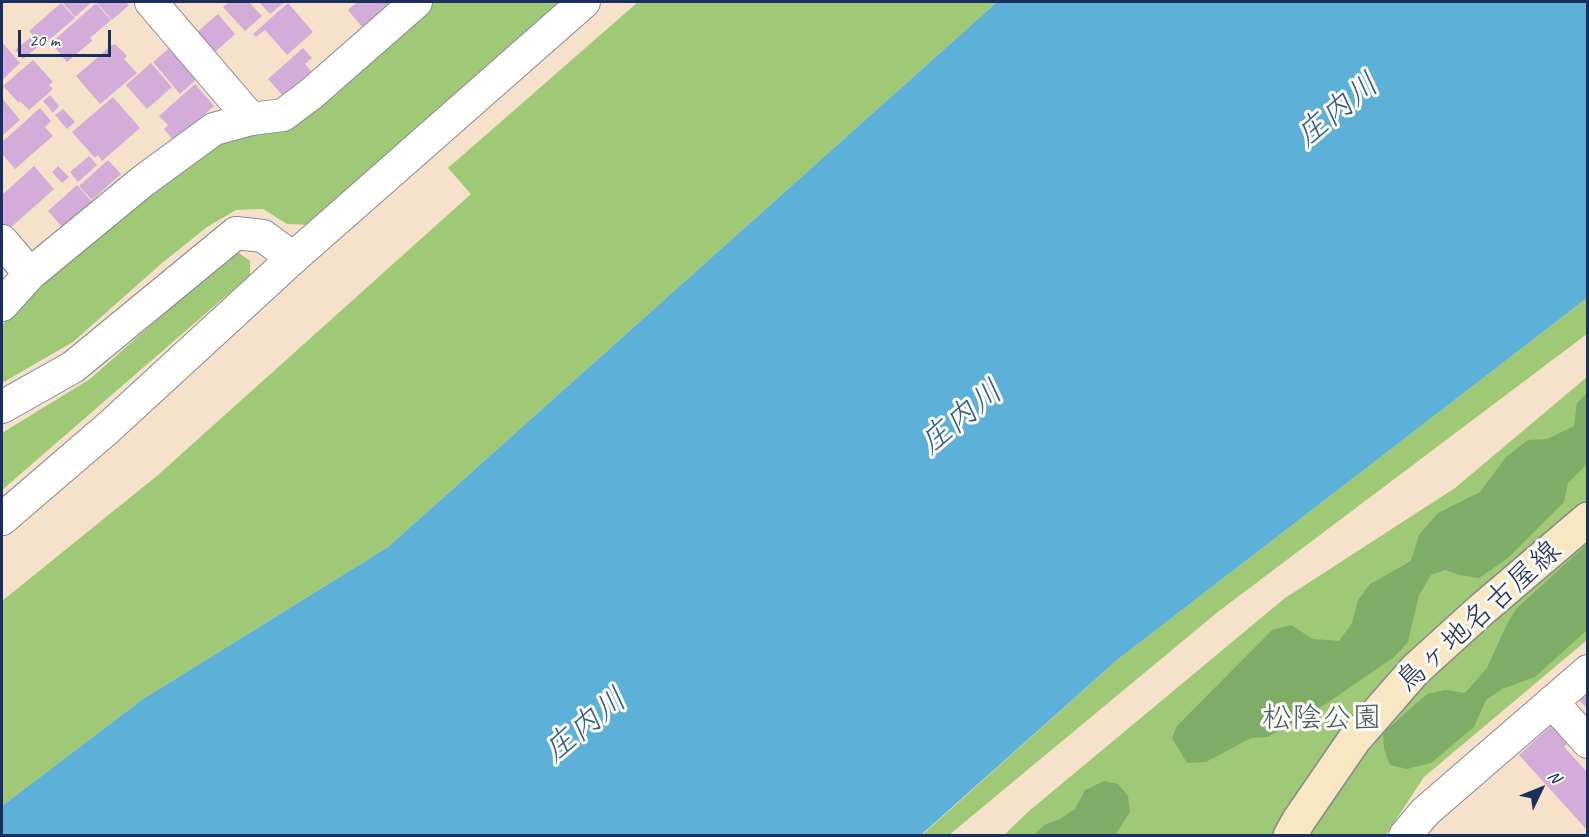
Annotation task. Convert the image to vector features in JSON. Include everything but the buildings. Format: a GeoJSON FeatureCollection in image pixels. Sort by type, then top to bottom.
{"type":"FeatureCollection","features":[{"type":"Feature","properties":{"kind":"main road","name":"鳥ヶ地名古屋線"},"geometry":{"type":"LineString","coordinates":[[1290,836],[1354,740],[1415,670],[1587,519]]}},
{"type":"Feature","properties":{"kind":"street"},"geometry":{"type":"LineString","coordinates":[[151,2],[251,119]]}},
{"type":"Feature","properties":{"kind":"street"},"geometry":{"type":"LineString","coordinates":[[2,305],[30,274],[143,181],[214,129],[251,119],[283,115],[311,94],[416,2]]}},
{"type":"Feature","properties":{"kind":"street"},"geometry":{"type":"LineString","coordinates":[[2,519],[108,428],[293,258],[584,2]]}},
{"type":"Feature","properties":{"kind":"street"},"geometry":{"type":"LineString","coordinates":[[2,407],[73,367],[236,232],[263,236],[293,258]]}},
{"type":"Feature","properties":{"kind":"street"},"geometry":{"type":"LineString","coordinates":[[2,241],[30,274]]}},
{"type":"Feature","properties":{"kind":"street"},"geometry":{"type":"LineString","coordinates":[[1405,836],[1425,812],[1587,671]]}},
{"type":"Feature","properties":{"kind":"street"},"geometry":{"type":"LineString","coordinates":[[1552,702],[1587,741]]}},
{"type":"Feature","properties":{"kind":"green space"},"geometry":{"type":"Polygon","coordinates":[[[433,2],[573,2],[317,225],[287,224],[263,209],[236,210],[207,227],[162,263],[73,342],[2,383],[2,325],[49,274],[175,169],[386,43],[433,2]]]}},
{"type":"Feature","properties":{"kind":"green space"},"geometry":{"type":"Polygon","coordinates":[[[638,2],[997,2],[388,547],[143,699],[2,806],[2,601],[158,475],[471,194],[448,168],[638,2]]]}},
{"type":"Feature","properties":{"kind":"green space"},"geometry":{"type":"Polygon","coordinates":[[[239,253],[250,261],[250,275],[2,490],[2,433],[90,379],[229,256],[239,253]]]}},
{"type":"Feature","properties":{"kind":"green space"},"geometry":{"type":"Polygon","coordinates":[[[1587,298],[1587,334],[1219,611],[949,835],[921,836],[1117,660],[1587,298]]]}},
{"type":"Feature","properties":{"kind":"green space","name":"松陰公園"},"geometry":{"type":"Polygon","coordinates":[[[1587,377],[1587,640],[1424,777],[1386,835],[1003,836],[1029,811],[1285,598],[1455,488],[1587,377]]]}},
{"type":"Feature","properties":{"kind":"green space"},"geometry":{"type":"Polygon","coordinates":[[[1587,393],[1587,464],[1568,483],[1564,502],[1508,558],[1479,578],[1445,570],[1431,575],[1419,595],[1408,642],[1394,657],[1326,704],[1268,737],[1251,738],[1206,762],[1187,763],[1172,738],[1177,726],[1272,630],[1291,625],[1313,639],[1339,641],[1352,623],[1358,600],[1370,584],[1411,561],[1419,535],[1438,513],[1480,492],[1506,457],[1528,440],[1547,439],[1574,426],[1577,403],[1587,393]]]}},
{"type":"Feature","properties":{"kind":"green space"},"geometry":{"type":"Polygon","coordinates":[[[1587,544],[1587,630],[1535,677],[1502,689],[1486,700],[1474,727],[1431,763],[1407,769],[1390,765],[1384,749],[1383,733],[1427,694],[1445,690],[1465,693],[1487,668],[1516,609],[1587,544]]]}},
{"type":"Feature","properties":{"kind":"green space"},"geometry":{"type":"Polygon","coordinates":[[[1104,781],[1118,784],[1128,796],[1130,812],[1117,832],[1118,835],[1034,835],[1044,825],[1060,819],[1075,809],[1085,790],[1104,781]]]}},
{"type":"Feature","properties":{"kind":"water","name":"庄内川"},"geometry":{"type":"Polygon","coordinates":[[[997,2],[1587,2],[1587,298],[1117,660],[921,835],[2,835],[2,806],[143,699],[388,547],[997,2]]]}}]}
